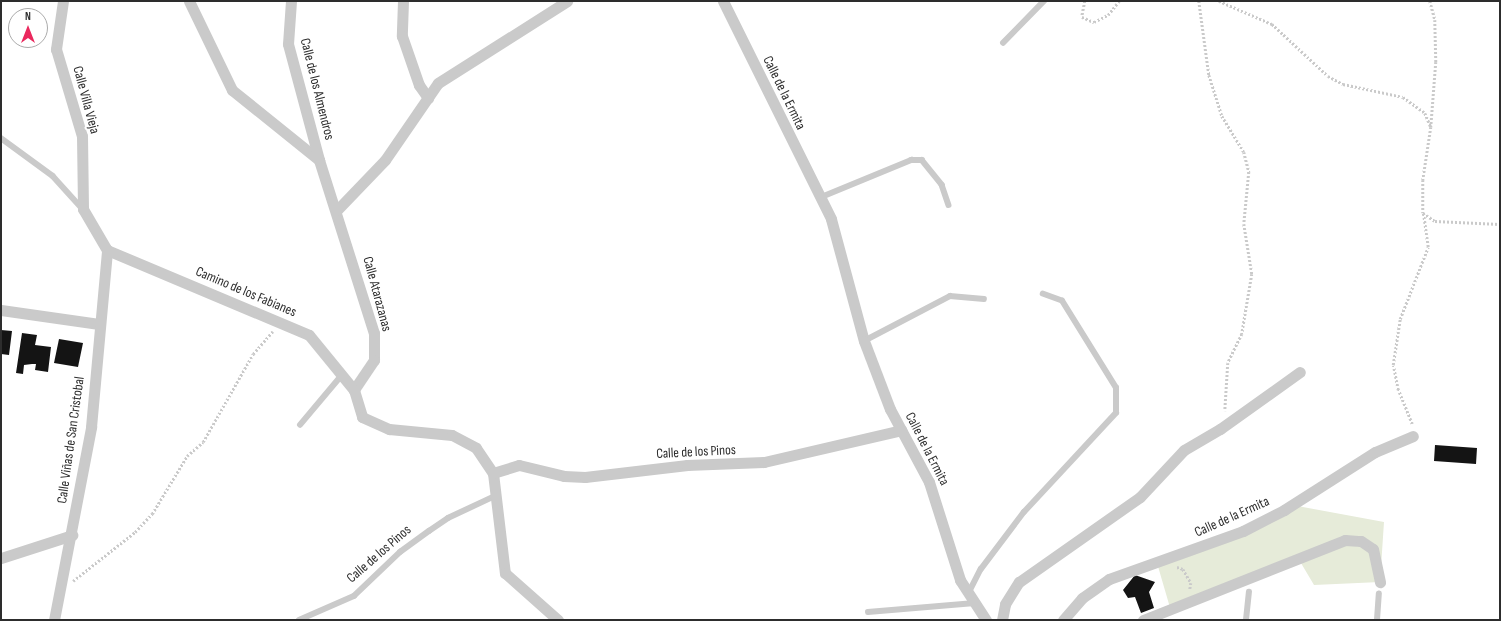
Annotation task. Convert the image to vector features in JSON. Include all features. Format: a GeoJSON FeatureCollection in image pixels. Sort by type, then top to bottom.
{"type":"FeatureCollection","features":[{"type":"Feature","properties":{"kind":"street","name":"Calle Villa Vieja"},"geometry":{"type":"LineString","coordinates":[[63,1],[56,49],[82,136],[83,209],[107,250]]}},
{"type":"Feature","properties":{"kind":"street"},"geometry":{"type":"LineString","coordinates":[[189,1],[232,90],[319,160]]}},
{"type":"Feature","properties":{"kind":"street","name":"Calle de los Almendros"},"geometry":{"type":"LineString","coordinates":[[291,1],[288,44],[319,160]]}},
{"type":"Feature","properties":{"kind":"street"},"geometry":{"type":"LineString","coordinates":[[403,1],[402,36],[419,85],[428,98]]}},
{"type":"Feature","properties":{"kind":"street"},"geometry":{"type":"LineString","coordinates":[[337,210],[385,160],[438,83],[567,1]]}},
{"type":"Feature","properties":{"kind":"street","name":"Calle de la Ermita"},"geometry":{"type":"LineString","coordinates":[[723,1],[819,198],[831,219],[864,341],[901,430],[929,482],[951,559],[972,599],[986,620]]}},
{"type":"Feature","properties":{"kind":"street","name":"Calle Atarazanas"},"geometry":{"type":"LineString","coordinates":[[319,160],[337,210],[374,333],[374,360],[354,390]]}},
{"type":"Feature","properties":{"kind":"street","name":"Camino de los Fabianes"},"geometry":{"type":"LineString","coordinates":[[107,250],[309,335],[354,390]]}},
{"type":"Feature","properties":{"kind":"street","name":"Calle Viñas de San Cristobal"},"geometry":{"type":"LineString","coordinates":[[54,620],[72,536],[93,412],[99,324],[107,250]]}},
{"type":"Feature","properties":{"kind":"street"},"geometry":{"type":"LineString","coordinates":[[1,310],[99,324]]}},
{"type":"Feature","properties":{"kind":"street"},"geometry":{"type":"LineString","coordinates":[[1002,620],[1005,604],[1019,582],[1140,496],[1184,450],[1220,429],[1300,372]]}},
{"type":"Feature","properties":{"kind":"street"},"geometry":{"type":"LineString","coordinates":[[354,390],[362,418],[389,428],[452,435],[476,448],[494,473],[497,495],[500,554],[505,573],[558,620]]}},
{"type":"Feature","properties":{"kind":"street","name":"Calle de los Pinos"},"geometry":{"type":"LineString","coordinates":[[494,473],[518,465],[564,476],[585,477],[687,465],[764,462],[901,430]]}},
{"type":"Feature","properties":{"kind":"street","name":"Calle de la Ermita"},"geometry":{"type":"LineString","coordinates":[[1063,620],[1082,598],[1109,579],[1243,531],[1284,510],[1375,452],[1413,436]]}},
{"type":"Feature","properties":{"kind":"street"},"geometry":{"type":"LineString","coordinates":[[1,558],[72,536]]}},
{"type":"Feature","properties":{"kind":"street"},"geometry":{"type":"LineString","coordinates":[[1143,620],[1186,605],[1314,551],[1355,539],[1373,549],[1380,582]]}},
{"type":"Feature","properties":{"kind":"lane"},"geometry":{"type":"LineString","coordinates":[[1003,43],[1044,1]]}},
{"type":"Feature","properties":{"kind":"lane"},"geometry":{"type":"LineString","coordinates":[[1,138],[53,176],[83,209]]}},
{"type":"Feature","properties":{"kind":"lane"},"geometry":{"type":"LineString","coordinates":[[819,198],[911,160],[922,160],[942,185],[949,205]]}},
{"type":"Feature","properties":{"kind":"lane"},"geometry":{"type":"LineString","coordinates":[[868,612],[972,599],[981,569],[1024,512],[1116,412],[1116,388],[1062,301],[1043,294]]}},
{"type":"Feature","properties":{"kind":"lane"},"geometry":{"type":"LineString","coordinates":[[864,341],[950,296],[984,299]]}},
{"type":"Feature","properties":{"kind":"lane"},"geometry":{"type":"LineString","coordinates":[[300,426],[342,374]]}},
{"type":"Feature","properties":{"kind":"lane","name":"Calle de los Pinos"},"geometry":{"type":"LineString","coordinates":[[299,620],[354,596],[400,552],[436,526],[497,495]]}},
{"type":"Feature","properties":{"kind":"lane"},"geometry":{"type":"LineString","coordinates":[[1246,620],[1249,592]]}},
{"type":"Feature","properties":{"kind":"lane"},"geometry":{"type":"LineString","coordinates":[[1376,620],[1379,594]]}},
{"type":"Feature","properties":{"kind":"path"},"geometry":{"type":"LineString","coordinates":[[1085,1],[1082,16],[1094,22],[1108,15],[1119,1]]}},
{"type":"Feature","properties":{"kind":"path"},"geometry":{"type":"LineString","coordinates":[[1198,1],[1208,74],[1222,116],[1244,152],[1249,172],[1244,224],[1252,274],[1242,334],[1228,363],[1228,402],[1220,429]]}},
{"type":"Feature","properties":{"kind":"path"},"geometry":{"type":"LineString","coordinates":[[1219,1],[1272,24],[1338,81],[1403,97],[1425,113],[1431,127]]}},
{"type":"Feature","properties":{"kind":"path"},"geometry":{"type":"LineString","coordinates":[[1413,436],[1414,429],[1398,390],[1393,365],[1402,313],[1428,247],[1423,213],[1423,180],[1431,127],[1436,62],[1435,20],[1430,1]]}},
{"type":"Feature","properties":{"kind":"path"},"geometry":{"type":"LineString","coordinates":[[1423,213],[1435,221],[1500,224]]}},
{"type":"Feature","properties":{"kind":"path"},"geometry":{"type":"LineString","coordinates":[[63,579],[72,581],[88,571],[152,514],[187,456],[203,442],[254,354],[280,323]]}},
{"type":"Feature","properties":{"kind":"path"},"geometry":{"type":"LineString","coordinates":[[1157,563],[1183,569],[1191,583],[1186,605]]}},
{"type":"Feature","properties":{"kind":"green space"},"geometry":{"type":"Polygon","coordinates":[[[1292,505],[1384,522],[1380,582],[1314,585],[1298,558],[1171,611],[1157,563],[1292,505]]]}},
{"type":"Feature","properties":{"kind":"building"},"geometry":{"type":"Polygon","coordinates":[[[1,330],[12,331],[9,355],[1,354],[1,330]]]}},
{"type":"Feature","properties":{"kind":"building"},"geometry":{"type":"Polygon","coordinates":[[[22,333],[37,335],[35,345],[51,347],[48,372],[35,370],[36,364],[32,364],[24,365],[23,374],[16,373],[22,333]]]}},
{"type":"Feature","properties":{"kind":"building"},"geometry":{"type":"Polygon","coordinates":[[[59,339],[83,343],[78,367],[54,363],[59,339]]]}},
{"type":"Feature","properties":{"kind":"building"},"geometry":{"type":"Polygon","coordinates":[[[1435,445],[1477,448],[1476,464],[1434,461],[1435,445]]]}},
{"type":"Feature","properties":{"kind":"building"},"geometry":{"type":"Polygon","coordinates":[[[1135,575],[1155,582],[1149,592],[1154,608],[1141,613],[1135,597],[1128,598],[1123,590],[1135,575]]]}}]}
